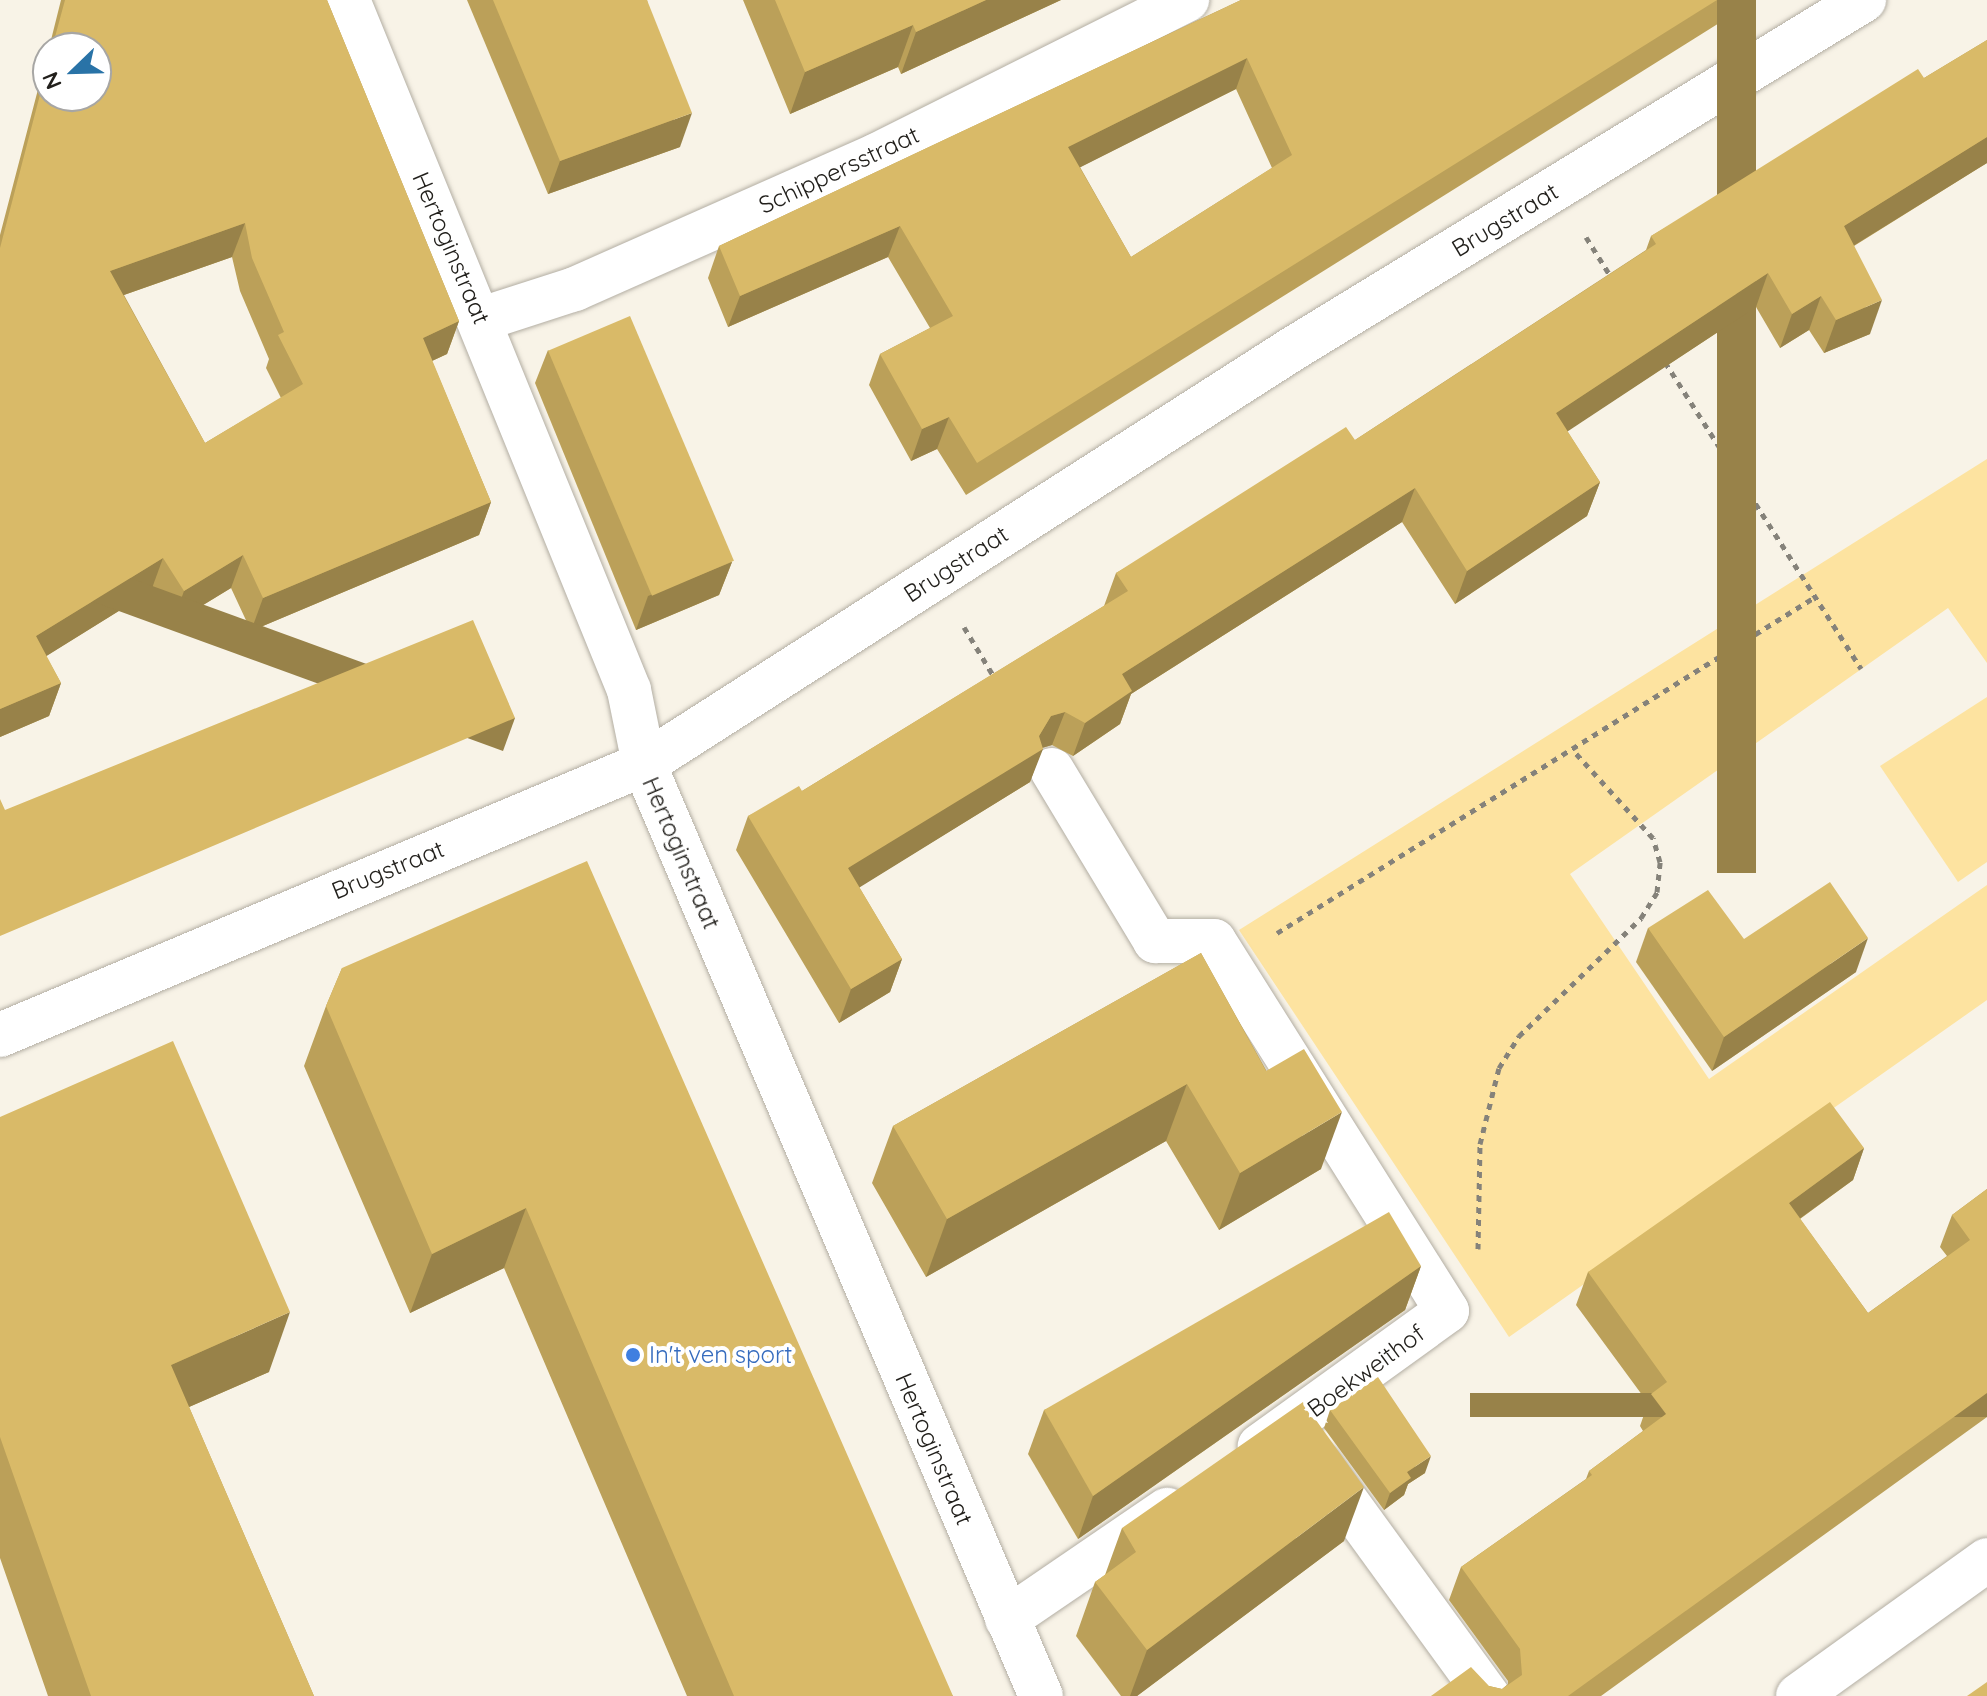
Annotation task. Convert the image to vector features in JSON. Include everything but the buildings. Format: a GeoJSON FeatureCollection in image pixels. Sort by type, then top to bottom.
{"type":"FeatureCollection","features":[{"type":"Feature","properties":{"kind":"street","name":"Hertoginstraat"},"geometry":{"type":"LineString","coordinates":[[348,0],[482,319],[629,690],[644,764],[1041,1696]]}},
{"type":"Feature","properties":{"kind":"street","name":"Schippersstraat"},"geometry":{"type":"LineString","coordinates":[[482,319],[575,289],[877,155],[1187,0]]}},
{"type":"Feature","properties":{"kind":"street","name":"Brugstraat"},"geometry":{"type":"LineString","coordinates":[[0,1035],[644,764],[1294,348],[1864,0]]}},
{"type":"Feature","properties":{"kind":"street"},"geometry":{"type":"LineString","coordinates":[[1052,770],[1155,941],[1214,941],[1447,1311]]}},
{"type":"Feature","properties":{"kind":"street","name":"Boekweithof"},"geometry":{"type":"LineString","coordinates":[[1007,1619],[1286,1428],[1447,1311]]}},
{"type":"Feature","properties":{"kind":"street"},"geometry":{"type":"LineString","coordinates":[[1286,1428],[1488,1696]]}},
{"type":"Feature","properties":{"kind":"street"},"geometry":{"type":"LineString","coordinates":[[1798,1696],[1987,1560]]}},
{"type":"Feature","properties":{"kind":"path"},"geometry":{"type":"LineString","coordinates":[[1555,189],[1622,294]]}},
{"type":"Feature","properties":{"kind":"path"},"geometry":{"type":"LineString","coordinates":[[1656,347],[1861,669]]}},
{"type":"Feature","properties":{"kind":"path"},"geometry":{"type":"LineString","coordinates":[[934,578],[1005,695]]}},
{"type":"Feature","properties":{"kind":"path"},"geometry":{"type":"LineString","coordinates":[[1229,965],[1815,597]]}},
{"type":"Feature","properties":{"kind":"path"},"geometry":{"type":"LineString","coordinates":[[1447,1311],[1472,1289],[1479,1241],[1480,1144],[1499,1068],[1519,1036],[1641,918],[1657,892],[1660,862],[1653,838],[1572,749]]}},
{"type":"Feature","properties":{"kind":"shaded area"},"geometry":{"type":"Polygon","coordinates":[[[1987,459],[1987,663],[1948,608],[1570,874],[1709,1079],[1987,885],[1987,1000],[1509,1337],[1239,930],[1987,459]]]}},
{"type":"Feature","properties":{"kind":"shaded area"},"geometry":{"type":"Polygon","coordinates":[[[1987,697],[1987,862],[1958,882],[1880,766],[1987,697]]]}},
{"type":"Feature","properties":{"kind":"place","name":"In't ven sport"},"geometry":{"type":"Point","coordinates":[633,1355]}}]}
